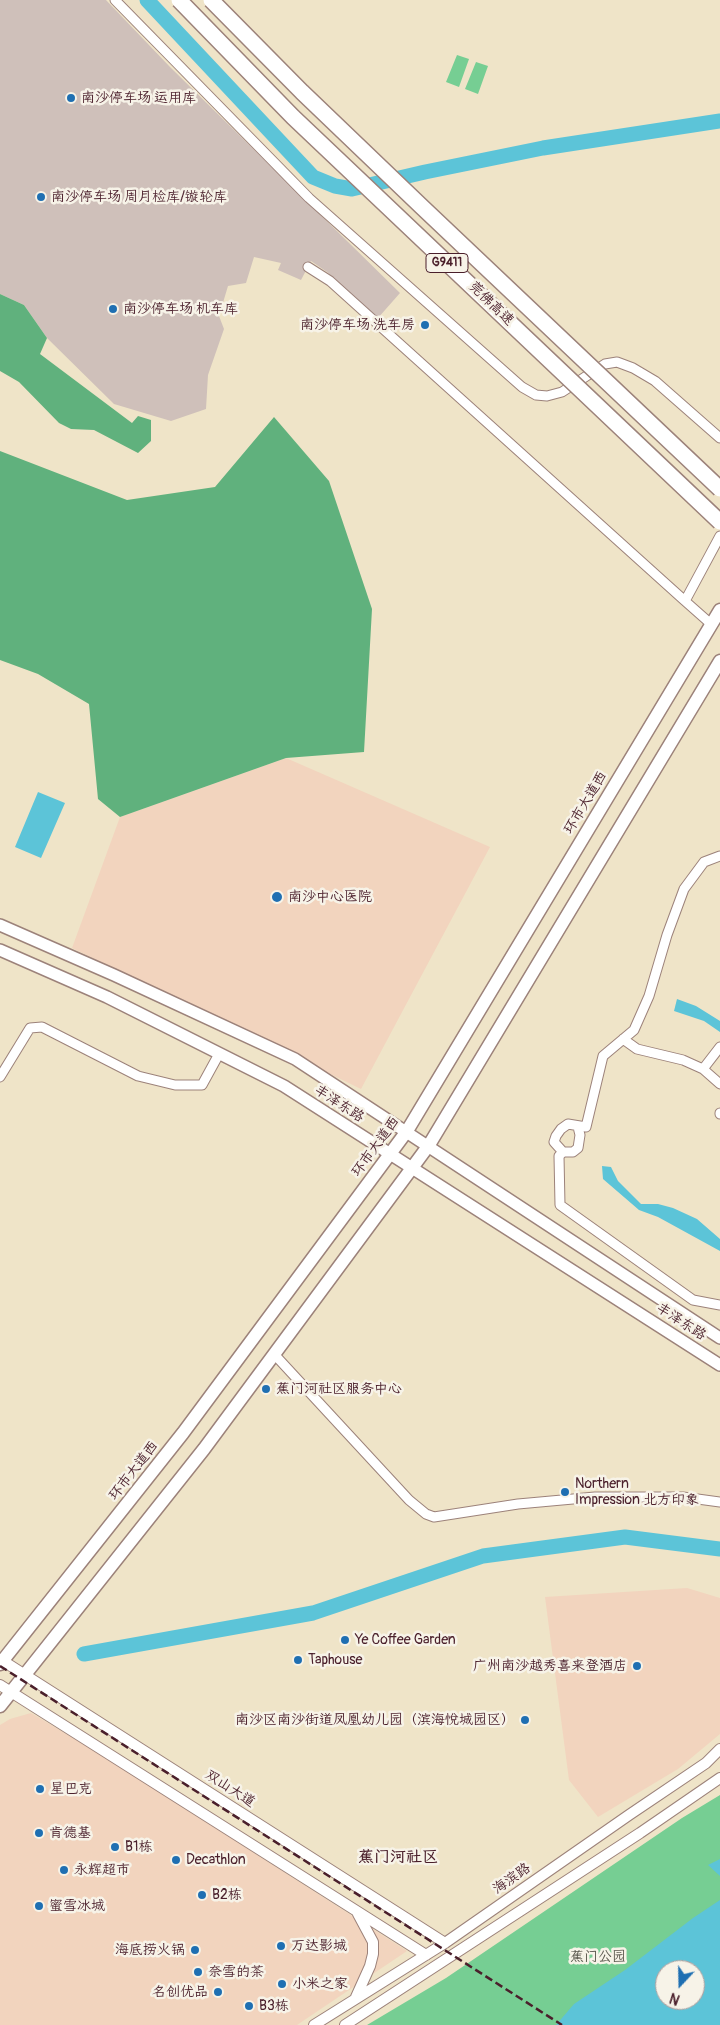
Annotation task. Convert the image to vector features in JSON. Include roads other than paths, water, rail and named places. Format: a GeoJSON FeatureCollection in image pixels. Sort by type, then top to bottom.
{"type":"FeatureCollection","features":[{"type":"Feature","properties":{"kind":"highway","name":"莞佛高速"},"geometry":{"type":"LineString","coordinates":[[179,0],[293,117],[720,522]]}},
{"type":"Feature","properties":{"kind":"highway","name":"莞佛高速"},"geometry":{"type":"LineString","coordinates":[[211,0],[365,152],[720,489]]}},
{"type":"Feature","properties":{"kind":"main road","name":"环市大道西"},"geometry":{"type":"LineString","coordinates":[[1,1661],[183,1433],[407,1131],[716,627],[720,610]]}},
{"type":"Feature","properties":{"kind":"main road"},"geometry":{"type":"LineString","coordinates":[[0,1706],[5,1688],[25,1674],[204,1449],[429,1146],[720,661]]}},
{"type":"Feature","properties":{"kind":"main road","name":"丰泽东路"},"geometry":{"type":"LineString","coordinates":[[0,925],[296,1059],[720,1338]]}},
{"type":"Feature","properties":{"kind":"main road","name":"丰泽东路"},"geometry":{"type":"LineString","coordinates":[[0,950],[107,997],[284,1086],[720,1364]]}},
{"type":"Feature","properties":{"kind":"street"},"geometry":{"type":"LineString","coordinates":[[115,0],[309,198],[522,387],[536,395],[547,396],[562,392],[605,364],[617,362],[634,368],[655,381],[720,438]]}},
{"type":"Feature","properties":{"kind":"street"},"geometry":{"type":"LineString","coordinates":[[308,266],[330,281],[684,601],[716,627]]}},
{"type":"Feature","properties":{"kind":"street"},"geometry":{"type":"LineString","coordinates":[[684,601],[720,536]]}},
{"type":"Feature","properties":{"kind":"street"},"geometry":{"type":"LineString","coordinates":[[563,1152],[554,1142],[556,1136],[568,1124],[578,1127],[586,1126],[603,1056],[634,1030],[649,996],[666,934],[684,889],[704,862],[720,856]]}},
{"type":"Feature","properties":{"kind":"street"},"geometry":{"type":"LineString","coordinates":[[0,1077],[30,1028],[42,1026],[138,1076],[175,1085],[202,1085],[219,1054]]}},
{"type":"Feature","properties":{"kind":"street"},"geometry":{"type":"LineString","coordinates":[[623,1039],[637,1049],[683,1060],[702,1069],[720,1084]]}},
{"type":"Feature","properties":{"kind":"street"},"geometry":{"type":"LineString","coordinates":[[702,1069],[720,1047]]}},
{"type":"Feature","properties":{"kind":"street"},"geometry":{"type":"LineString","coordinates":[[578,1127],[580,1135],[578,1148],[574,1152],[563,1152],[559,1156],[560,1205],[693,1300],[720,1305]]}},
{"type":"Feature","properties":{"kind":"street"},"geometry":{"type":"LineString","coordinates":[[274,1354],[409,1500],[434,1518],[518,1504],[594,1497],[683,1497],[720,1502]]}},
{"type":"Feature","properties":{"kind":"street","name":"双山大道"},"geometry":{"type":"LineString","coordinates":[[1,1661],[25,1674],[445,1943]]}},
{"type":"Feature","properties":{"kind":"street"},"geometry":{"type":"LineString","coordinates":[[5,1688],[426,1955]]}},
{"type":"Feature","properties":{"kind":"street","name":"海滨路"},"geometry":{"type":"LineString","coordinates":[[314,2025],[445,1943],[628,1814],[706,1763],[720,1749]]}},
{"type":"Feature","properties":{"kind":"street"},"geometry":{"type":"LineString","coordinates":[[345,2025],[640,1833],[720,1778]]}},
{"type":"Feature","properties":{"kind":"street"},"geometry":{"type":"LineString","coordinates":[[354,1909],[368,1930],[373,1954],[370,1966],[355,1999]]}},
{"type":"Feature","properties":{"kind":"water"},"geometry":{"type":"Polygon","coordinates":[[[38,792],[65,803],[41,858],[15,847],[38,792]]]}},
{"type":"Feature","properties":{"kind":"water"},"geometry":{"type":"Polygon","coordinates":[[[677,999],[696,1006],[720,1021],[720,1032],[704,1021],[674,1011],[677,999]]]}},
{"type":"Feature","properties":{"kind":"water"},"geometry":{"type":"Polygon","coordinates":[[[602,1166],[611,1167],[618,1181],[641,1204],[658,1204],[673,1208],[697,1219],[720,1239],[720,1251],[658,1217],[639,1210],[603,1179],[602,1166]]]}},
{"type":"Feature","properties":{"kind":"water"},"geometry":{"type":"Polygon","coordinates":[[[720,1859],[720,1876],[708,1865],[720,1859]]]}},
{"type":"Feature","properties":{"kind":"water"},"geometry":{"type":"Polygon","coordinates":[[[720,1900],[720,2025],[556,2025],[574,2004],[625,1970],[693,1918],[720,1900]]]}},
{"type":"Feature","properties":{"kind":"waterway"},"geometry":{"type":"LineString","coordinates":[[147,0],[313,177],[335,186],[352,189],[543,148],[720,121]]}},
{"type":"Feature","properties":{"kind":"waterway"},"geometry":{"type":"LineString","coordinates":[[84,1654],[313,1613],[483,1556],[625,1537],[720,1549]]}},
{"type":"Feature","properties":{"kind":"railway"},"geometry":{"type":"LineString","coordinates":[[0,1666],[562,2025]]}},
{"type":"Feature","properties":{"kind":"place","name":"南沙停车场 运用库"},"geometry":{"type":"Point","coordinates":[71,98]}},
{"type":"Feature","properties":{"kind":"place","name":"南沙停车场 周月检库/镟轮库"},"geometry":{"type":"Point","coordinates":[41,197]}},
{"type":"Feature","properties":{"kind":"place","name":"南沙停车场 机车库"},"geometry":{"type":"Point","coordinates":[113,309]}},
{"type":"Feature","properties":{"kind":"place","name":"南沙停车场 洗车房"},"geometry":{"type":"Point","coordinates":[425,325]}},
{"type":"Feature","properties":{"kind":"place","name":"南沙中心医院"},"geometry":{"type":"Point","coordinates":[277,897]}},
{"type":"Feature","properties":{"kind":"place","name":"蕉门河社区服务中心"},"geometry":{"type":"Point","coordinates":[266,1389]}},
{"type":"Feature","properties":{"kind":"place","name":"Northern Impression 北方印象"},"geometry":{"type":"Point","coordinates":[565,1492]}},
{"type":"Feature","properties":{"kind":"place","name":"Ye Coffee Garden"},"geometry":{"type":"Point","coordinates":[345,1640]}},
{"type":"Feature","properties":{"kind":"place","name":"Taphouse"},"geometry":{"type":"Point","coordinates":[298,1660]}},
{"type":"Feature","properties":{"kind":"place","name":"广州南沙越秀喜来登酒店"},"geometry":{"type":"Point","coordinates":[637,1666]}},
{"type":"Feature","properties":{"kind":"place","name":"南沙区南沙街道凤凰幼儿园（滨海悦城园区）"},"geometry":{"type":"Point","coordinates":[525,1720]}},
{"type":"Feature","properties":{"kind":"place","name":"星巴克"},"geometry":{"type":"Point","coordinates":[40,1789]}},
{"type":"Feature","properties":{"kind":"place","name":"肯德基"},"geometry":{"type":"Point","coordinates":[39,1833]}},
{"type":"Feature","properties":{"kind":"place","name":"B1栋"},"geometry":{"type":"Point","coordinates":[115,1847]}},
{"type":"Feature","properties":{"kind":"place","name":"Decathlon"},"geometry":{"type":"Point","coordinates":[176,1860]}},
{"type":"Feature","properties":{"kind":"place","name":"永辉超市"},"geometry":{"type":"Point","coordinates":[64,1870]}},
{"type":"Feature","properties":{"kind":"place","name":"B2栋"},"geometry":{"type":"Point","coordinates":[202,1895]}},
{"type":"Feature","properties":{"kind":"place","name":"蜜雪冰城"},"geometry":{"type":"Point","coordinates":[39,1906]}},
{"type":"Feature","properties":{"kind":"place","name":"万达影城"},"geometry":{"type":"Point","coordinates":[281,1946]}},
{"type":"Feature","properties":{"kind":"place","name":"海底捞火锅"},"geometry":{"type":"Point","coordinates":[195,1950]}},
{"type":"Feature","properties":{"kind":"place","name":"奈雪的茶"},"geometry":{"type":"Point","coordinates":[198,1972]}},
{"type":"Feature","properties":{"kind":"place","name":"小米之家"},"geometry":{"type":"Point","coordinates":[282,1984]}},
{"type":"Feature","properties":{"kind":"place","name":"名创优品"},"geometry":{"type":"Point","coordinates":[218,1992]}},
{"type":"Feature","properties":{"kind":"place","name":"B3栋"},"geometry":{"type":"Point","coordinates":[249,2006]}},
{"type":"Feature","properties":{"kind":"district","name":"蕉门河社区"},"geometry":{"type":"Point","coordinates":[398,1858]}},
{"type":"Feature","properties":{"kind":"park label","name":"蕉门公园"},"geometry":{"type":"Point","coordinates":[598,1957]}}]}
